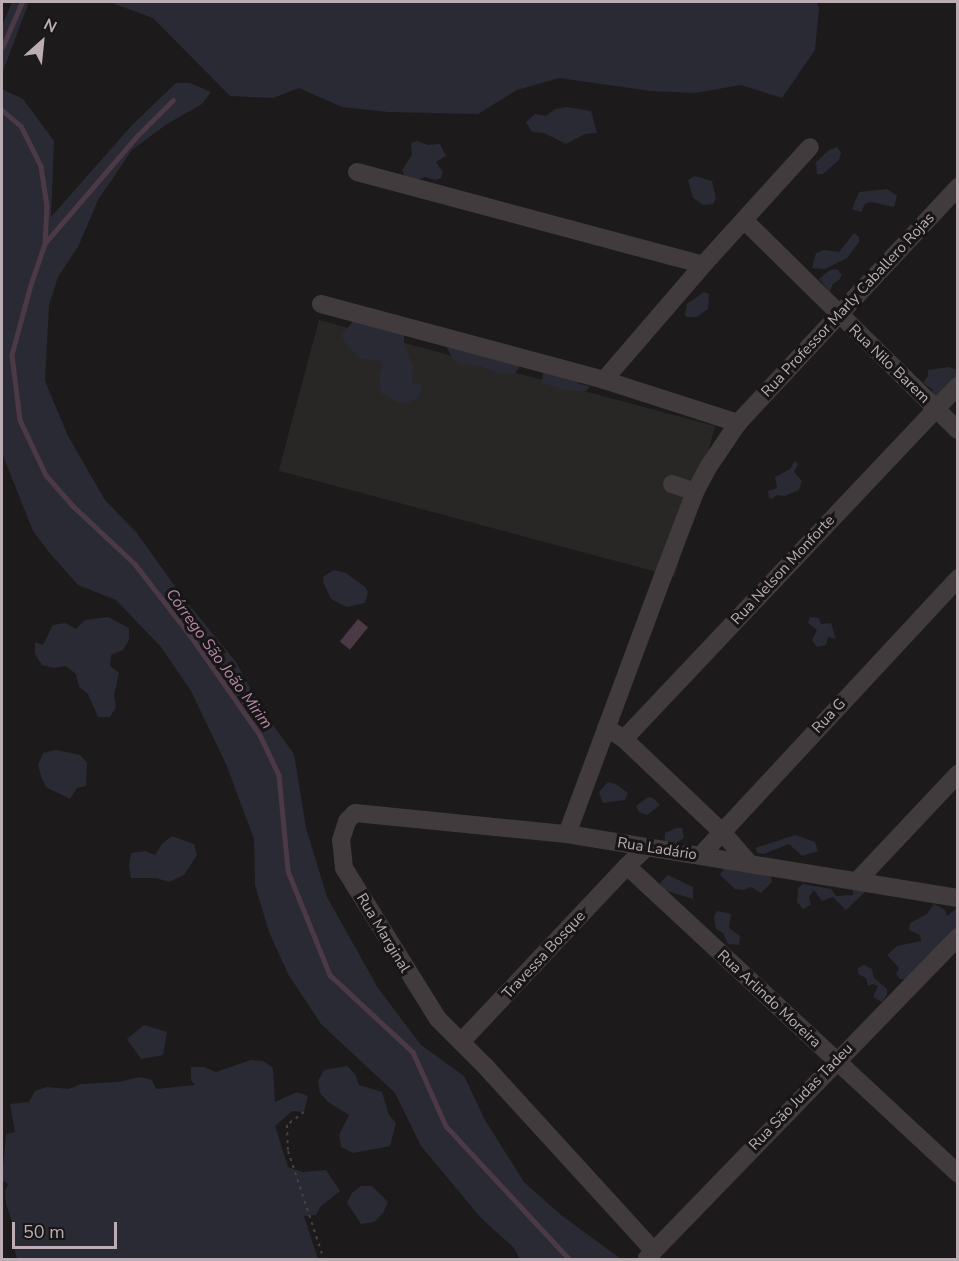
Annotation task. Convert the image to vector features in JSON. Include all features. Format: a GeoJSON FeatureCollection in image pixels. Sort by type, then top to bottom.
{"type":"FeatureCollection","features":[{"type":"Feature","properties":{"kind":"street"},"geometry":{"type":"LineString","coordinates":[[604,380],[703,265],[810,147]]}},
{"type":"Feature","properties":{"kind":"street"},"geometry":{"type":"LineString","coordinates":[[357,172],[703,265]]}},
{"type":"Feature","properties":{"kind":"street","name":"Rua Professor Marly Caballero Rojas"},"geometry":{"type":"LineString","coordinates":[[567,834],[695,492],[709,466],[738,423],[957,187]]}},
{"type":"Feature","properties":{"kind":"street","name":"Rua Nilo Barem"},"geometry":{"type":"LineString","coordinates":[[745,221],[957,430]]}},
{"type":"Feature","properties":{"kind":"street"},"geometry":{"type":"LineString","coordinates":[[321,304],[604,380],[738,423]]}},
{"type":"Feature","properties":{"kind":"street","name":"Rua Nelson Monforte"},"geometry":{"type":"LineString","coordinates":[[624,739],[957,386]]}},
{"type":"Feature","properties":{"kind":"street"},"geometry":{"type":"LineString","coordinates":[[672,484],[695,492]]}},
{"type":"Feature","properties":{"kind":"street","name":"Rua G"},"geometry":{"type":"LineString","coordinates":[[701,855],[957,578]]}},
{"type":"Feature","properties":{"kind":"street"},"geometry":{"type":"LineString","coordinates":[[606,728],[624,739],[722,832],[749,863]]}},
{"type":"Feature","properties":{"kind":"street"},"geometry":{"type":"LineString","coordinates":[[858,880],[957,774]]}},
{"type":"Feature","properties":{"kind":"street","name":"Rua Ladário"},"geometry":{"type":"LineString","coordinates":[[355,813],[567,834],[957,898]]}},
{"type":"Feature","properties":{"kind":"street","name":"Rua Marginal"},"geometry":{"type":"LineString","coordinates":[[355,813],[343,830],[341,853],[344,868],[424,1000],[438,1019],[650,1255]]}},
{"type":"Feature","properties":{"kind":"street"},"geometry":{"type":"LineString","coordinates":[[627,866],[646,848]]}},
{"type":"Feature","properties":{"kind":"street","name":"Travessa Bosque"},"geometry":{"type":"LineString","coordinates":[[461,1042],[627,866]]}},
{"type":"Feature","properties":{"kind":"street","name":"Rua Arlindo Moreira"},"geometry":{"type":"LineString","coordinates":[[627,866],[957,1174]]}},
{"type":"Feature","properties":{"kind":"street","name":"Rua São Judas Tadeu"},"geometry":{"type":"LineString","coordinates":[[650,1255],[957,937]]}},
{"type":"Feature","properties":{"kind":"path"},"geometry":{"type":"LineString","coordinates":[[304,1112],[286,1125],[288,1151],[324,1260]]}},
{"type":"Feature","properties":{"kind":"shaded area"},"geometry":{"type":"Polygon","coordinates":[[[12,2],[29,2],[2,74],[2,26],[12,2]]]}},
{"type":"Feature","properties":{"kind":"shaded area"},"geometry":{"type":"Polygon","coordinates":[[[109,2],[817,2],[819,8],[815,50],[782,98],[741,85],[695,93],[651,91],[559,78],[517,90],[478,114],[388,112],[342,107],[299,88],[273,98],[230,96],[153,18],[109,2]]]}},
{"type":"Feature","properties":{"kind":"shaded area"},"geometry":{"type":"Polygon","coordinates":[[[176,83],[190,83],[211,92],[202,104],[167,124],[132,150],[98,200],[78,247],[58,277],[49,305],[45,381],[68,436],[105,500],[136,532],[185,600],[236,662],[262,710],[294,754],[306,828],[327,897],[378,988],[421,1045],[464,1076],[485,1120],[524,1182],[561,1215],[621,1259],[520,1259],[514,1248],[481,1218],[421,1146],[395,1093],[321,1024],[288,974],[269,932],[255,885],[254,839],[226,764],[191,691],[161,647],[116,600],[78,585],[48,551],[33,531],[2,453],[2,89],[23,99],[54,141],[51,217],[133,124],[176,83]]]}},
{"type":"Feature","properties":{"kind":"shaded area"},"geometry":{"type":"Polygon","coordinates":[[[567,107],[591,111],[597,133],[585,134],[566,144],[544,133],[532,132],[526,122],[535,114],[546,116],[555,109],[567,107]]]}},
{"type":"Feature","properties":{"kind":"shaded area"},"geometry":{"type":"Polygon","coordinates":[[[417,141],[428,145],[440,144],[446,156],[436,162],[443,172],[441,178],[436,180],[424,177],[414,182],[404,175],[402,170],[412,155],[411,143],[417,141]]]}},
{"type":"Feature","properties":{"kind":"shaded area"},"geometry":{"type":"Polygon","coordinates":[[[837,147],[841,152],[839,160],[823,174],[817,174],[816,162],[829,150],[837,147]]]}},
{"type":"Feature","properties":{"kind":"shaded area"},"geometry":{"type":"Polygon","coordinates":[[[695,176],[712,181],[716,198],[713,204],[703,205],[693,198],[688,180],[695,176]]]}},
{"type":"Feature","properties":{"kind":"shaded area"},"geometry":{"type":"Polygon","coordinates":[[[887,189],[897,196],[894,207],[871,202],[865,204],[861,212],[852,209],[859,192],[887,189]]]}},
{"type":"Feature","properties":{"kind":"shaded area"},"geometry":{"type":"Polygon","coordinates":[[[854,233],[859,237],[859,242],[847,258],[825,269],[812,268],[816,253],[824,250],[839,252],[854,233]]]}},
{"type":"Feature","properties":{"kind":"shaded area"},"geometry":{"type":"Polygon","coordinates":[[[837,269],[842,275],[833,284],[830,292],[819,279],[830,270],[837,269]]]}},
{"type":"Feature","properties":{"kind":"shaded area"},"geometry":{"type":"Polygon","coordinates":[[[704,292],[709,294],[708,309],[697,317],[687,317],[685,315],[687,304],[704,292]]]}},
{"type":"Feature","properties":{"kind":"shaded area"},"geometry":{"type":"Polygon","coordinates":[[[357,317],[404,333],[404,345],[413,366],[412,383],[418,383],[422,387],[418,398],[404,404],[381,393],[379,376],[383,366],[379,361],[361,359],[347,346],[341,335],[357,317]]]}},
{"type":"Feature","properties":{"kind":"shaded area"},"geometry":{"type":"Polygon","coordinates":[[[319,320],[715,426],[675,577],[279,471],[319,320]]]}},
{"type":"Feature","properties":{"kind":"shaded area"},"geometry":{"type":"Polygon","coordinates":[[[445,344],[519,362],[519,368],[515,373],[497,373],[480,366],[460,364],[454,361],[445,344]]]}},
{"type":"Feature","properties":{"kind":"shaded area"},"geometry":{"type":"Polygon","coordinates":[[[949,367],[957,370],[955,371],[958,376],[940,402],[932,392],[933,390],[923,383],[928,376],[928,370],[949,367]]]}},
{"type":"Feature","properties":{"kind":"shaded area"},"geometry":{"type":"Polygon","coordinates":[[[543,371],[577,378],[579,384],[590,386],[586,391],[565,390],[542,383],[543,371]]]}},
{"type":"Feature","properties":{"kind":"shaded area"},"geometry":{"type":"Polygon","coordinates":[[[795,461],[798,464],[794,472],[802,481],[799,490],[785,496],[777,495],[772,499],[769,498],[768,491],[777,488],[775,477],[790,469],[795,461]]]}},
{"type":"Feature","properties":{"kind":"shaded area"},"geometry":{"type":"Polygon","coordinates":[[[334,570],[346,573],[365,587],[368,592],[365,603],[347,607],[331,599],[323,582],[324,576],[334,570]]]}},
{"type":"Feature","properties":{"kind":"shaded area"},"geometry":{"type":"Polygon","coordinates":[[[108,617],[129,628],[129,640],[123,650],[111,655],[110,666],[119,673],[114,695],[116,707],[110,717],[98,717],[88,694],[79,687],[76,674],[66,666],[54,668],[42,665],[35,654],[35,642],[43,645],[53,625],[65,623],[76,629],[85,620],[108,617]]]}},
{"type":"Feature","properties":{"kind":"shaded area"},"geometry":{"type":"Polygon","coordinates":[[[810,617],[819,618],[821,624],[831,623],[836,639],[828,637],[826,645],[817,647],[812,640],[817,630],[808,623],[810,617]]]}},
{"type":"Feature","properties":{"kind":"shaded area"},"geometry":{"type":"Polygon","coordinates":[[[358,619],[368,627],[350,650],[340,642],[358,619]]]}},
{"type":"Feature","properties":{"kind":"shaded area"},"geometry":{"type":"Polygon","coordinates":[[[56,750],[80,755],[87,763],[86,786],[77,788],[70,799],[46,787],[41,776],[38,765],[43,753],[56,750]]]}},
{"type":"Feature","properties":{"kind":"shaded area"},"geometry":{"type":"Polygon","coordinates":[[[608,782],[616,784],[628,793],[625,800],[603,803],[599,792],[608,782]]]}},
{"type":"Feature","properties":{"kind":"shaded area"},"geometry":{"type":"Polygon","coordinates":[[[648,797],[653,798],[660,805],[647,815],[639,812],[636,806],[648,797]]]}},
{"type":"Feature","properties":{"kind":"shaded area"},"geometry":{"type":"Polygon","coordinates":[[[682,828],[684,838],[676,843],[665,842],[665,833],[682,828]]]}},
{"type":"Feature","properties":{"kind":"shaded area"},"geometry":{"type":"Polygon","coordinates":[[[795,835],[815,842],[818,851],[802,856],[789,844],[764,854],[758,853],[755,848],[795,835]]]}},
{"type":"Feature","properties":{"kind":"shaded area"},"geometry":{"type":"Polygon","coordinates":[[[172,836],[194,844],[197,855],[184,875],[169,882],[156,878],[131,878],[129,865],[131,853],[145,851],[155,855],[162,844],[172,836]]]}},
{"type":"Feature","properties":{"kind":"shaded area"},"geometry":{"type":"Polygon","coordinates":[[[769,867],[772,882],[761,893],[751,887],[743,890],[735,889],[720,875],[724,868],[741,872],[769,867]]]}},
{"type":"Feature","properties":{"kind":"shaded area"},"geometry":{"type":"Polygon","coordinates":[[[668,875],[693,887],[693,899],[664,890],[660,883],[668,875]]]}},
{"type":"Feature","properties":{"kind":"shaded area"},"geometry":{"type":"Polygon","coordinates":[[[803,884],[831,889],[836,896],[853,895],[853,889],[864,889],[865,892],[846,910],[833,897],[822,901],[814,890],[809,897],[811,905],[803,909],[797,902],[798,888],[803,884]]]}},
{"type":"Feature","properties":{"kind":"shaded area"},"geometry":{"type":"Polygon","coordinates":[[[934,904],[945,910],[947,916],[957,908],[957,930],[906,980],[900,979],[896,974],[899,968],[887,955],[897,946],[921,941],[920,935],[909,930],[910,923],[927,914],[934,904]]]}},
{"type":"Feature","properties":{"kind":"shaded area"},"geometry":{"type":"Polygon","coordinates":[[[717,911],[731,914],[729,928],[740,936],[739,945],[728,944],[723,933],[716,929],[714,917],[717,911]]]}},
{"type":"Feature","properties":{"kind":"shaded area"},"geometry":{"type":"Polygon","coordinates":[[[864,965],[872,969],[874,978],[887,989],[887,995],[882,1002],[873,997],[878,986],[873,984],[868,986],[866,978],[858,974],[858,968],[864,965]]]}},
{"type":"Feature","properties":{"kind":"shaded area"},"geometry":{"type":"Polygon","coordinates":[[[144,1025],[167,1032],[163,1055],[141,1059],[127,1039],[144,1025]]]}},
{"type":"Feature","properties":{"kind":"shaded area"},"geometry":{"type":"Polygon","coordinates":[[[251,1060],[263,1061],[273,1068],[275,1102],[297,1092],[308,1096],[304,1112],[292,1111],[275,1126],[288,1167],[303,1172],[326,1170],[340,1191],[321,1206],[316,1215],[304,1216],[318,1259],[17,1259],[12,1239],[14,1227],[6,1204],[5,1191],[8,1184],[2,1180],[6,1134],[15,1132],[10,1104],[29,1102],[35,1091],[47,1087],[69,1089],[80,1084],[118,1082],[141,1077],[152,1080],[156,1089],[195,1085],[191,1080],[191,1067],[204,1067],[216,1072],[251,1060]]]}},
{"type":"Feature","properties":{"kind":"shaded area"},"geometry":{"type":"Polygon","coordinates":[[[347,1066],[355,1074],[359,1085],[382,1092],[389,1115],[396,1123],[390,1146],[353,1153],[341,1147],[339,1135],[349,1115],[328,1102],[320,1093],[318,1081],[324,1070],[347,1066]]]}},
{"type":"Feature","properties":{"kind":"shaded area"},"geometry":{"type":"Polygon","coordinates":[[[361,1186],[372,1186],[388,1202],[383,1213],[374,1222],[361,1224],[347,1203],[352,1193],[361,1186]]]}},
{"type":"Feature","properties":{"kind":"waterway"},"geometry":{"type":"LineString","coordinates":[[2,48],[22,2]]}},
{"type":"Feature","properties":{"kind":"waterway"},"geometry":{"type":"LineString","coordinates":[[45,243],[138,135],[173,100]]}},
{"type":"Feature","properties":{"kind":"waterway","name":"Córrego São João Mirim"},"geometry":{"type":"LineString","coordinates":[[2,110],[21,126],[41,166],[47,206],[45,244],[12,355],[20,420],[46,475],[72,505],[135,564],[190,635],[260,735],[279,775],[288,871],[330,975],[413,1052],[446,1126],[570,1260]]}}]}
